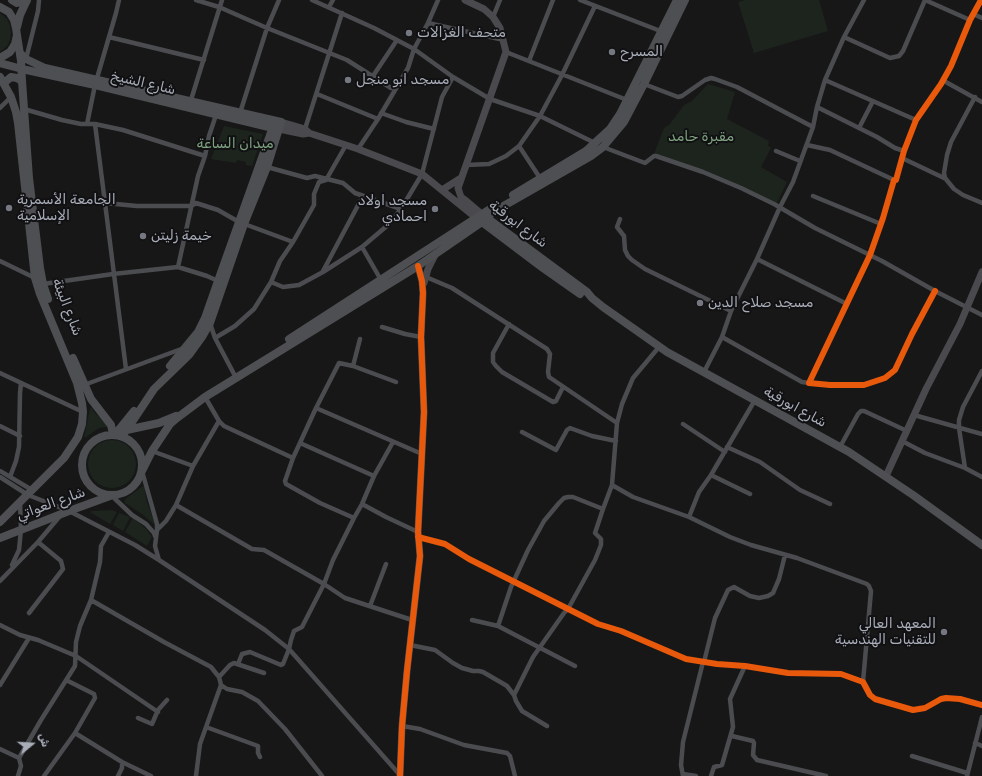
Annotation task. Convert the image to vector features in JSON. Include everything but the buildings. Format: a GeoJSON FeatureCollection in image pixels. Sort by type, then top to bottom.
{"type":"FeatureCollection","features":[{"type":"Feature","properties":{"kind":"main road"},"geometry":{"type":"LineString","coordinates":[[12,0],[17,3],[27,0]]}},
{"type":"Feature","properties":{"kind":"main road"},"geometry":{"type":"LineString","coordinates":[[0,58],[10,52],[15,44],[20,15],[27,0]]}},
{"type":"Feature","properties":{"kind":"main road"},"geometry":{"type":"LineString","coordinates":[[0,522],[64,458],[84,451],[95,439],[101,436],[116,435],[128,429],[154,424],[172,418],[234,374],[381,280],[416,262],[435,255],[482,218],[603,147],[624,122],[644,84],[677,0]]}},
{"type":"Feature","properties":{"kind":"main road"},"geometry":{"type":"LineString","coordinates":[[78,437],[84,451],[81,468],[83,477],[88,484],[103,494],[112,496],[120,494],[131,488],[139,479],[152,451],[176,418],[205,397],[416,262],[540,178],[586,151],[610,129],[620,114],[665,32],[685,0]]}},
{"type":"Feature","properties":{"kind":"main road"},"geometry":{"type":"LineString","coordinates":[[0,7],[9,12],[14,20],[17,31]]}},
{"type":"Feature","properties":{"kind":"main road","name":"شارع البيئة"},"geometry":{"type":"LineString","coordinates":[[17,31],[23,56],[22,81],[27,178],[35,278],[40,294],[77,383],[83,412],[78,437],[64,458]]}},
{"type":"Feature","properties":{"kind":"main road","name":"شارع الشيخ"},"geometry":{"type":"LineString","coordinates":[[23,56],[45,68],[216,115],[277,125]]}},
{"type":"Feature","properties":{"kind":"main road","name":"شارع الشيخ"},"geometry":{"type":"LineString","coordinates":[[0,63],[22,70],[191,100],[277,125]]}},
{"type":"Feature","properties":{"kind":"main road"},"geometry":{"type":"LineString","coordinates":[[2,80],[14,77],[22,81]]}},
{"type":"Feature","properties":{"kind":"main road","name":"شارع البيئة"},"geometry":{"type":"LineString","coordinates":[[2,80],[11,97],[16,112],[43,284],[84,385],[97,408],[111,425],[116,435]]}},
{"type":"Feature","properties":{"kind":"main road"},"geometry":{"type":"LineString","coordinates":[[116,435],[198,332],[266,167],[277,125]]}},
{"type":"Feature","properties":{"kind":"main road"},"geometry":{"type":"LineString","coordinates":[[128,429],[154,389],[189,355],[210,323],[242,223],[277,125]]}},
{"type":"Feature","properties":{"kind":"main road","name":"شارع ابورقية"},"geometry":{"type":"LineString","coordinates":[[482,218],[560,280],[584,296],[592,298],[659,347],[840,447],[886,476],[982,545]]}},
{"type":"Feature","properties":{"kind":"main road"},"geometry":{"type":"LineString","coordinates":[[116,435],[130,440],[138,450],[142,462],[142,470]]}},
{"type":"Feature","properties":{"kind":"main road","name":"شارع العواتي"},"geometry":{"type":"LineString","coordinates":[[0,538],[65,512],[112,496]]}},
{"type":"Feature","properties":{"kind":"street"},"geometry":{"type":"LineString","coordinates":[[23,56],[38,11],[39,0]]}},
{"type":"Feature","properties":{"kind":"street"},"geometry":{"type":"LineString","coordinates":[[87,124],[96,82],[119,0]]}},
{"type":"Feature","properties":{"kind":"street"},"geometry":{"type":"LineString","coordinates":[[196,0],[219,7],[329,54],[347,60],[391,88]]}},
{"type":"Feature","properties":{"kind":"street"},"geometry":{"type":"LineString","coordinates":[[191,100],[222,0]]}},
{"type":"Feature","properties":{"kind":"street"},"geometry":{"type":"LineString","coordinates":[[240,113],[267,28],[279,0]]}},
{"type":"Feature","properties":{"kind":"street"},"geometry":{"type":"LineString","coordinates":[[312,0],[342,13],[414,49],[453,77],[490,99],[540,116],[595,143]]}},
{"type":"Feature","properties":{"kind":"street"},"geometry":{"type":"LineString","coordinates":[[329,7],[333,0]]}},
{"type":"Feature","properties":{"kind":"street"},"geometry":{"type":"LineString","coordinates":[[358,149],[382,113],[408,68],[414,49],[438,0]]}},
{"type":"Feature","properties":{"kind":"street"},"geometry":{"type":"LineString","coordinates":[[442,190],[461,178],[506,52],[500,28],[494,17],[484,9],[465,0]]}},
{"type":"Feature","properties":{"kind":"street"},"geometry":{"type":"LineString","coordinates":[[494,17],[500,0]]}},
{"type":"Feature","properties":{"kind":"street"},"geometry":{"type":"LineString","coordinates":[[528,61],[553,0]]}},
{"type":"Feature","properties":{"kind":"street"},"geometry":{"type":"LineString","coordinates":[[580,0],[665,32]]}},
{"type":"Feature","properties":{"kind":"street"},"geometry":{"type":"LineString","coordinates":[[704,372],[722,337],[731,311],[757,259],[792,182],[807,145],[825,80],[844,38],[864,0]]}},
{"type":"Feature","properties":{"kind":"street"},"geometry":{"type":"LineString","coordinates":[[844,38],[890,58],[899,56],[903,51],[927,0],[970,20]]}},
{"type":"Feature","properties":{"kind":"street"},"geometry":{"type":"LineString","coordinates":[[809,383],[870,255],[894,180],[896,180],[904,152],[916,120],[944,81],[970,20],[981,0]]}},
{"type":"Feature","properties":{"kind":"street"},"geometry":{"type":"LineString","coordinates":[[466,164],[489,164],[495,162],[519,146],[540,116],[562,75],[595,6]]}},
{"type":"Feature","properties":{"kind":"street"},"geometry":{"type":"LineString","coordinates":[[306,132],[342,13]]}},
{"type":"Feature","properties":{"kind":"street"},"geometry":{"type":"LineString","coordinates":[[973,14],[982,18]]}},
{"type":"Feature","properties":{"kind":"street"},"geometry":{"type":"LineString","coordinates":[[428,23],[504,40]]}},
{"type":"Feature","properties":{"kind":"street"},"geometry":{"type":"LineString","coordinates":[[109,37],[204,60]]}},
{"type":"Feature","properties":{"kind":"street"},"geometry":{"type":"LineString","coordinates":[[373,76],[397,40]]}},
{"type":"Feature","properties":{"kind":"street"},"geometry":{"type":"LineString","coordinates":[[506,52],[627,100]]}},
{"type":"Feature","properties":{"kind":"street"},"geometry":{"type":"LineString","coordinates":[[271,282],[283,287],[296,286],[323,272],[362,247],[388,225],[401,209],[422,174],[442,97],[453,77]]}},
{"type":"Feature","properties":{"kind":"street"},"geometry":{"type":"LineString","coordinates":[[644,84],[678,97],[682,96],[705,80],[711,78],[715,79],[737,87],[812,128]]}},
{"type":"Feature","properties":{"kind":"street"},"geometry":{"type":"LineString","coordinates":[[825,80],[916,120]]}},
{"type":"Feature","properties":{"kind":"street"},"geometry":{"type":"LineString","coordinates":[[944,81],[982,102]]}},
{"type":"Feature","properties":{"kind":"street"},"geometry":{"type":"LineString","coordinates":[[317,94],[378,119]]}},
{"type":"Feature","properties":{"kind":"street"},"geometry":{"type":"LineString","coordinates":[[0,108],[11,97]]}},
{"type":"Feature","properties":{"kind":"street"},"geometry":{"type":"LineString","coordinates":[[975,97],[952,142],[944,169],[944,178],[954,189],[982,203]]}},
{"type":"Feature","properties":{"kind":"street"},"geometry":{"type":"LineString","coordinates":[[859,128],[873,101]]}},
{"type":"Feature","properties":{"kind":"street"},"geometry":{"type":"LineString","coordinates":[[817,107],[904,152]]}},
{"type":"Feature","properties":{"kind":"street"},"geometry":{"type":"LineString","coordinates":[[24,109],[62,120],[95,124],[123,130],[205,156]]}},
{"type":"Feature","properties":{"kind":"street"},"geometry":{"type":"LineString","coordinates":[[382,113],[406,122],[434,129]]}},
{"type":"Feature","properties":{"kind":"street"},"geometry":{"type":"LineString","coordinates":[[178,267],[198,176],[216,115]]}},
{"type":"Feature","properties":{"kind":"street"},"geometry":{"type":"LineString","coordinates":[[95,124],[126,368]]}},
{"type":"Feature","properties":{"kind":"street","name":"شارع ابورقية"},"geometry":{"type":"LineString","coordinates":[[277,125],[306,132],[358,149],[422,174],[482,218]]}},
{"type":"Feature","properties":{"kind":"street"},"geometry":{"type":"LineString","coordinates":[[807,145],[830,150],[894,180]]}},
{"type":"Feature","properties":{"kind":"street"},"geometry":{"type":"LineString","coordinates":[[214,338],[235,326],[254,309],[271,282],[280,262],[314,204],[314,194],[319,182],[326,180],[346,146]]}},
{"type":"Feature","properties":{"kind":"street"},"geometry":{"type":"LineString","coordinates":[[519,146],[540,178]]}},
{"type":"Feature","properties":{"kind":"street"},"geometry":{"type":"LineString","coordinates":[[603,147],[645,163],[655,155],[694,168],[741,188],[780,207],[815,228],[870,255],[982,315]]}},
{"type":"Feature","properties":{"kind":"street"},"geometry":{"type":"LineString","coordinates":[[776,151],[800,161]]}},
{"type":"Feature","properties":{"kind":"street"},"geometry":{"type":"LineString","coordinates":[[902,158],[946,179]]}},
{"type":"Feature","properties":{"kind":"street"},"geometry":{"type":"LineString","coordinates":[[266,167],[307,178],[315,176],[326,180],[343,183],[355,193],[401,209]]}},
{"type":"Feature","properties":{"kind":"street","name":"شارع ابورقية"},"geometry":{"type":"LineString","coordinates":[[461,178],[458,188],[461,197],[482,218]]}},
{"type":"Feature","properties":{"kind":"street"},"geometry":{"type":"LineString","coordinates":[[323,272],[363,196]]}},
{"type":"Feature","properties":{"kind":"street"},"geometry":{"type":"LineString","coordinates":[[813,196],[881,224]]}},
{"type":"Feature","properties":{"kind":"street"},"geometry":{"type":"LineString","coordinates":[[105,203],[136,206],[191,206],[196,203],[218,210],[242,223],[293,242]]}},
{"type":"Feature","properties":{"kind":"street"},"geometry":{"type":"LineString","coordinates":[[620,219],[617,227],[624,236],[625,250],[632,260],[645,269],[731,311]]}},
{"type":"Feature","properties":{"kind":"street"},"geometry":{"type":"LineString","coordinates":[[362,247],[381,280]]}},
{"type":"Feature","properties":{"kind":"street"},"geometry":{"type":"LineString","coordinates":[[399,775],[412,620],[420,556],[418,534],[424,412],[421,337],[423,287],[435,255]]}},
{"type":"Feature","properties":{"kind":"street"},"geometry":{"type":"LineString","coordinates":[[757,259],[847,304]]}},
{"type":"Feature","properties":{"kind":"street"},"geometry":{"type":"LineString","coordinates":[[0,261],[35,278]]}},
{"type":"Feature","properties":{"kind":"street"},"geometry":{"type":"LineString","coordinates":[[416,262],[423,287]]}},
{"type":"Feature","properties":{"kind":"street"},"geometry":{"type":"LineString","coordinates":[[43,284],[178,267],[218,281]]}},
{"type":"Feature","properties":{"kind":"street"},"geometry":{"type":"LineString","coordinates":[[886,476],[914,415],[967,308],[982,272]]}},
{"type":"Feature","properties":{"kind":"street"},"geometry":{"type":"LineString","coordinates":[[426,277],[452,288],[547,348],[550,354],[548,375],[563,387],[617,423]]}},
{"type":"Feature","properties":{"kind":"street"},"geometry":{"type":"LineString","coordinates":[[722,337],[802,382],[830,385],[864,385],[885,378],[895,370],[935,291]]}},
{"type":"Feature","properties":{"kind":"street"},"geometry":{"type":"LineString","coordinates":[[210,323],[214,338],[234,374]]}},
{"type":"Feature","properties":{"kind":"street"},"geometry":{"type":"LineString","coordinates":[[509,324],[493,353],[493,362],[496,366],[502,372],[552,402],[556,401],[563,387]]}},
{"type":"Feature","properties":{"kind":"street"},"geometry":{"type":"LineString","coordinates":[[382,327],[421,337]]}},
{"type":"Feature","properties":{"kind":"street"},"geometry":{"type":"LineString","coordinates":[[353,366],[360,339]]}},
{"type":"Feature","properties":{"kind":"street"},"geometry":{"type":"LineString","coordinates":[[84,385],[126,368],[186,347]]}},
{"type":"Feature","properties":{"kind":"street"},"geometry":{"type":"LineString","coordinates":[[514,695],[533,657],[568,609],[585,579],[601,545],[601,539],[595,533],[612,485],[617,423],[633,378],[659,347]]}},
{"type":"Feature","properties":{"kind":"street"},"geometry":{"type":"LineString","coordinates":[[354,518],[320,503],[286,484],[285,481],[293,458],[338,364],[340,363],[353,366],[396,382]]}},
{"type":"Feature","properties":{"kind":"street"},"geometry":{"type":"LineString","coordinates":[[965,468],[959,428],[963,407],[980,379],[982,371]]}},
{"type":"Feature","properties":{"kind":"street"},"geometry":{"type":"LineString","coordinates":[[0,373],[83,412]]}},
{"type":"Feature","properties":{"kind":"street"},"geometry":{"type":"LineString","coordinates":[[10,477],[16,461],[20,436],[19,405],[21,383]]}},
{"type":"Feature","properties":{"kind":"street"},"geometry":{"type":"LineString","coordinates":[[205,397],[220,421],[229,429],[293,458]]}},
{"type":"Feature","properties":{"kind":"street"},"geometry":{"type":"LineString","coordinates":[[689,517],[699,492],[711,475],[755,400]]}},
{"type":"Feature","properties":{"kind":"street"},"geometry":{"type":"LineString","coordinates":[[316,408],[422,454]]}},
{"type":"Feature","properties":{"kind":"street"},"geometry":{"type":"LineString","coordinates":[[840,447],[861,411],[907,431]]}},
{"type":"Feature","properties":{"kind":"street"},"geometry":{"type":"LineString","coordinates":[[914,415],[982,434]]}},
{"type":"Feature","properties":{"kind":"street"},"geometry":{"type":"LineString","coordinates":[[157,530],[176,505],[193,466],[220,421]]}},
{"type":"Feature","properties":{"kind":"street"},"geometry":{"type":"LineString","coordinates":[[683,424],[726,450],[760,462],[800,490],[830,504]]}},
{"type":"Feature","properties":{"kind":"street"},"geometry":{"type":"LineString","coordinates":[[0,426],[20,436]]}},
{"type":"Feature","properties":{"kind":"street"},"geometry":{"type":"LineString","coordinates":[[522,432],[556,450],[567,430],[570,428],[592,436],[616,441]]}},
{"type":"Feature","properties":{"kind":"street"},"geometry":{"type":"LineString","coordinates":[[902,441],[925,453],[965,468],[982,477]]}},
{"type":"Feature","properties":{"kind":"street"},"geometry":{"type":"LineString","coordinates":[[238,664],[242,654],[250,652],[283,665],[290,650],[294,631],[302,627],[324,584],[333,560],[362,504],[374,476],[393,442]]}},
{"type":"Feature","properties":{"kind":"street"},"geometry":{"type":"LineString","coordinates":[[300,443],[374,476]]}},
{"type":"Feature","properties":{"kind":"street"},"geometry":{"type":"LineString","coordinates":[[152,451],[193,466]]}},
{"type":"Feature","properties":{"kind":"street"},"geometry":{"type":"LineString","coordinates":[[142,470],[157,524],[155,536]]}},
{"type":"Feature","properties":{"kind":"street"},"geometry":{"type":"LineString","coordinates":[[0,471],[30,492]]}},
{"type":"Feature","properties":{"kind":"street"},"geometry":{"type":"LineString","coordinates":[[711,475],[750,494]]}},
{"type":"Feature","properties":{"kind":"street"},"geometry":{"type":"LineString","coordinates":[[0,477],[65,512],[135,545],[265,630],[290,650],[399,775]]}},
{"type":"Feature","properties":{"kind":"street"},"geometry":{"type":"LineString","coordinates":[[612,485],[633,497],[689,517],[751,545],[797,558],[869,586],[871,591],[863,682],[870,695],[875,699],[913,710],[920,710],[946,698],[960,699],[982,705]]}},
{"type":"Feature","properties":{"kind":"street"},"geometry":{"type":"LineString","coordinates":[[112,496],[121,506],[146,524],[154,532],[159,560]]}},
{"type":"Feature","properties":{"kind":"street"},"geometry":{"type":"LineString","coordinates":[[498,626],[514,582],[528,550],[544,521],[556,505],[564,498],[573,497],[603,509]]}},
{"type":"Feature","properties":{"kind":"street"},"geometry":{"type":"LineString","coordinates":[[9,571],[19,550],[21,529],[20,502]]}},
{"type":"Feature","properties":{"kind":"street"},"geometry":{"type":"LineString","coordinates":[[362,504],[418,534],[445,544],[469,559],[598,624],[621,631],[686,659],[788,673],[841,674],[863,682]]}},
{"type":"Feature","properties":{"kind":"street"},"geometry":{"type":"LineString","coordinates":[[176,505],[240,543],[252,549],[264,550],[324,584],[344,598],[412,620]]}},
{"type":"Feature","properties":{"kind":"street"},"geometry":{"type":"LineString","coordinates":[[0,581],[65,512]]}},
{"type":"Feature","properties":{"kind":"street"},"geometry":{"type":"LineString","coordinates":[[18,776],[21,766],[19,758],[75,666],[76,656],[74,649],[80,626],[91,600],[100,562],[101,546],[109,532]]}},
{"type":"Feature","properties":{"kind":"street"},"geometry":{"type":"LineString","coordinates":[[29,613],[63,569],[61,561],[38,542]]}},
{"type":"Feature","properties":{"kind":"street"},"geometry":{"type":"LineString","coordinates":[[696,776],[683,775],[681,765],[683,742],[715,618],[728,590],[734,587],[759,598],[773,593],[779,579],[784,555]]}},
{"type":"Feature","properties":{"kind":"street"},"geometry":{"type":"LineString","coordinates":[[370,606],[386,564]]}},
{"type":"Feature","properties":{"kind":"street"},"geometry":{"type":"LineString","coordinates":[[91,600],[211,667],[219,677],[221,685],[200,744],[196,776]]}},
{"type":"Feature","properties":{"kind":"street"},"geometry":{"type":"LineString","coordinates":[[472,620],[498,626],[575,666]]}},
{"type":"Feature","properties":{"kind":"street"},"geometry":{"type":"LineString","coordinates":[[0,625],[20,635],[38,640],[76,656],[158,712]]}},
{"type":"Feature","properties":{"kind":"street"},"geometry":{"type":"LineString","coordinates":[[0,685],[29,638]]}},
{"type":"Feature","properties":{"kind":"street"},"geometry":{"type":"LineString","coordinates":[[410,645],[435,650],[462,668],[483,672],[502,683],[507,686],[514,695],[522,711],[547,726]]}},
{"type":"Feature","properties":{"kind":"street"},"geometry":{"type":"LineString","coordinates":[[219,677],[230,665],[234,663],[264,673]]}},
{"type":"Feature","properties":{"kind":"street"},"geometry":{"type":"LineString","coordinates":[[710,776],[714,767],[722,765],[732,736],[733,723],[730,699],[745,666]]}},
{"type":"Feature","properties":{"kind":"street"},"geometry":{"type":"LineString","coordinates":[[44,776],[75,733],[94,698],[94,694],[66,680]]}},
{"type":"Feature","properties":{"kind":"street"},"geometry":{"type":"LineString","coordinates":[[221,685],[242,692],[258,701],[285,729],[322,776]]}},
{"type":"Feature","properties":{"kind":"street"},"geometry":{"type":"LineString","coordinates":[[138,718],[152,724],[158,712],[167,700]]}},
{"type":"Feature","properties":{"kind":"street"},"geometry":{"type":"LineString","coordinates":[[912,756],[967,775],[982,717]]}},
{"type":"Feature","properties":{"kind":"street"},"geometry":{"type":"LineString","coordinates":[[402,726],[420,729],[464,745],[507,753],[510,756],[515,776]]}},
{"type":"Feature","properties":{"kind":"street"},"geometry":{"type":"LineString","coordinates":[[206,727],[258,746],[257,750],[260,757]]}},
{"type":"Feature","properties":{"kind":"street"},"geometry":{"type":"LineString","coordinates":[[75,733],[122,762],[151,776]]}},
{"type":"Feature","properties":{"kind":"street"},"geometry":{"type":"LineString","coordinates":[[732,736],[753,741],[753,755],[757,760],[826,776]]}},
{"type":"Feature","properties":{"kind":"street"},"geometry":{"type":"LineString","coordinates":[[975,743],[982,746]]}},
{"type":"Feature","properties":{"kind":"street"},"geometry":{"type":"LineString","coordinates":[[0,749],[19,758]]}},
{"type":"Feature","properties":{"kind":"street"},"geometry":{"type":"LineString","coordinates":[[118,776],[122,768],[122,762]]}},
{"type":"Feature","properties":{"kind":"green space"},"geometry":{"type":"Polygon","coordinates":[[[745,0],[819,0],[828,31],[754,53],[738,2],[745,0]]]}},
{"type":"Feature","properties":{"kind":"green space"},"geometry":{"type":"Polygon","coordinates":[[[0,13],[7,19],[11,33],[7,46],[0,52],[0,13]]]}},
{"type":"Feature","properties":{"kind":"green space","name":"مقبرة حامد"},"geometry":{"type":"Polygon","coordinates":[[[708,84],[735,92],[727,119],[769,141],[768,145],[771,148],[761,167],[787,182],[776,205],[706,172],[654,154],[664,128],[669,125],[684,105],[692,101],[708,84]]]}},
{"type":"Feature","properties":{"kind":"green space","name":"ميدان الساعة"},"geometry":{"type":"Polygon","coordinates":[[[224,126],[263,134],[252,166],[246,165],[246,162],[237,160],[236,163],[211,159],[224,126]]]}},
{"type":"Feature","properties":{"kind":"green space"},"geometry":{"type":"Polygon","coordinates":[[[91,407],[95,413],[108,425],[107,427],[99,428],[84,437],[90,409],[91,407]]]}},
{"type":"Feature","properties":{"kind":"green space"},"geometry":{"type":"Polygon","coordinates":[[[107,440],[117,440],[129,447],[136,459],[136,469],[129,481],[117,488],[107,488],[99,484],[92,477],[88,469],[88,459],[92,451],[99,444],[107,440]]]}},
{"type":"Feature","properties":{"kind":"green space"},"geometry":{"type":"Polygon","coordinates":[[[144,486],[147,502],[156,526],[142,514],[125,503],[125,500],[128,497],[144,486]]]}},
{"type":"Feature","properties":{"kind":"green space"},"geometry":{"type":"Polygon","coordinates":[[[112,510],[117,512],[110,524],[90,512],[92,511],[112,510]]]}},
{"type":"Feature","properties":{"kind":"green space"},"geometry":{"type":"Polygon","coordinates":[[[119,513],[130,517],[123,531],[113,525],[119,513]]]}},
{"type":"Feature","properties":{"kind":"green space"},"geometry":{"type":"Polygon","coordinates":[[[133,518],[146,529],[152,537],[147,546],[125,532],[133,518]]]}},
{"type":"Feature","properties":{"kind":"cycle path"},"geometry":{"type":"LineString","coordinates":[[935,291],[895,370],[885,378],[864,385],[830,385],[809,383],[870,255],[894,180],[896,180],[904,151],[916,120],[941,84],[951,66],[970,20],[981,0]]}},
{"type":"Feature","properties":{"kind":"cycle path"},"geometry":{"type":"LineString","coordinates":[[400,776],[402,726],[420,556],[418,532],[424,412],[421,337],[423,293],[422,281],[418,266]]}},
{"type":"Feature","properties":{"kind":"cycle path"},"geometry":{"type":"LineString","coordinates":[[418,537],[445,544],[469,559],[598,624],[621,631],[686,659],[788,673],[841,674],[863,682],[870,695],[875,699],[913,710],[925,708],[941,699],[946,698],[960,699],[982,705]]}},
{"type":"Feature","properties":{"kind":"place","name":"متحف الغزالات"},"geometry":{"type":"Point","coordinates":[409,33]}},
{"type":"Feature","properties":{"kind":"place","name":"المسرح"},"geometry":{"type":"Point","coordinates":[612,52]}},
{"type":"Feature","properties":{"kind":"place","name":"مسجد ابو منجل"},"geometry":{"type":"Point","coordinates":[348,80]}},
{"type":"Feature","properties":{"kind":"place","name":"الجامعة الأسمرية الإسلامية"},"geometry":{"type":"Point","coordinates":[9,208]}},
{"type":"Feature","properties":{"kind":"place","name":"مسجد اولاد احمادي"},"geometry":{"type":"Point","coordinates":[435,209]}},
{"type":"Feature","properties":{"kind":"place","name":"خيمة زليتن"},"geometry":{"type":"Point","coordinates":[143,236]}},
{"type":"Feature","properties":{"kind":"place","name":"مسجد صلاح الدين"},"geometry":{"type":"Point","coordinates":[700,303]}},
{"type":"Feature","properties":{"kind":"place","name":"المعهد العالي للتقنيات الهندسية"},"geometry":{"type":"Point","coordinates":[944,632]}}]}
